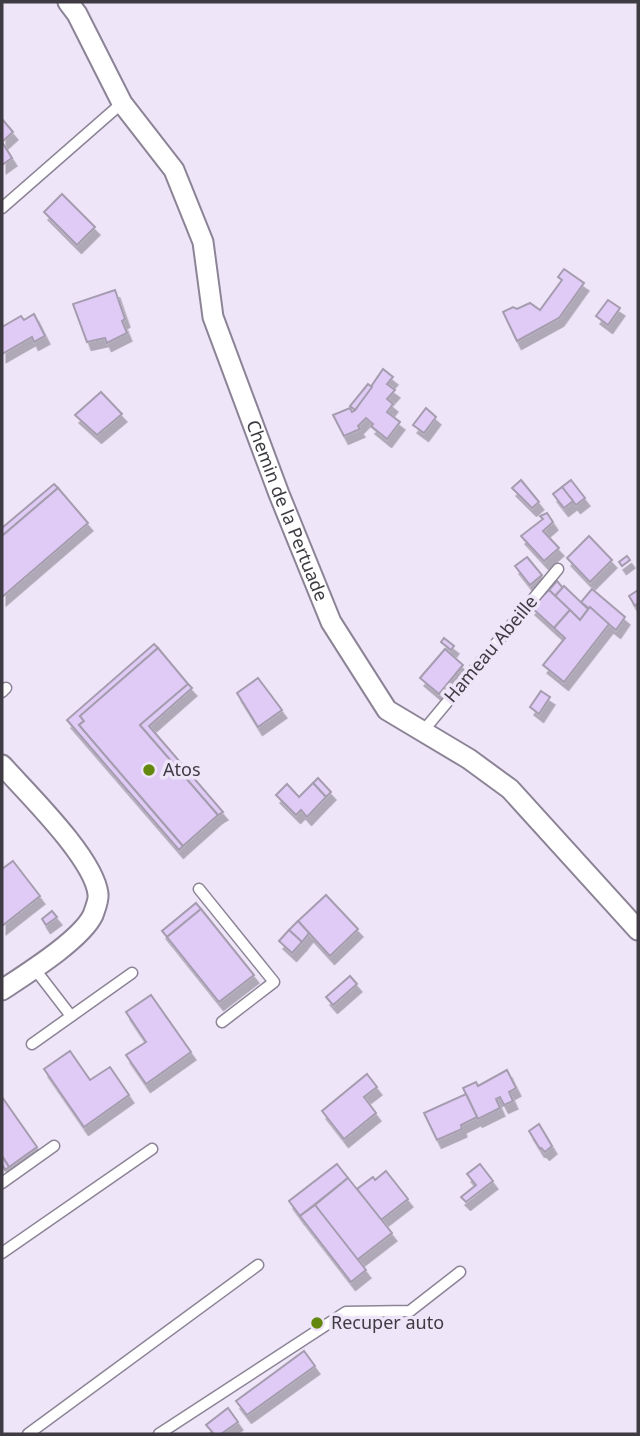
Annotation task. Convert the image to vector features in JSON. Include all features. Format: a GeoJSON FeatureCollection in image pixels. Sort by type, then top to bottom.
{"type":"FeatureCollection","features":[{"type":"Feature","properties":{"kind":"street","name":"Chemin de la Pertuade"},"geometry":{"type":"LineString","coordinates":[[68,2],[77,14],[122,103],[174,170],[203,242],[213,317],[279,494],[331,622],[387,710],[469,758],[510,789],[638,930]]}},
{"type":"Feature","properties":{"kind":"street"},"geometry":{"type":"LineString","coordinates":[[2,765],[62,833],[91,873],[99,896],[92,916],[78,934],[2,990]]}},
{"type":"Feature","properties":{"kind":"lane"},"geometry":{"type":"LineString","coordinates":[[2,208],[122,103]]}},
{"type":"Feature","properties":{"kind":"lane","name":"Hameau Abeille"},"geometry":{"type":"LineString","coordinates":[[424,730],[558,569]]}},
{"type":"Feature","properties":{"kind":"lane"},"geometry":{"type":"LineString","coordinates":[[199,889],[274,982],[222,1022]]}},
{"type":"Feature","properties":{"kind":"lane"},"geometry":{"type":"LineString","coordinates":[[34,968],[71,1016]]}},
{"type":"Feature","properties":{"kind":"lane"},"geometry":{"type":"LineString","coordinates":[[32,1044],[132,974]]}},
{"type":"Feature","properties":{"kind":"lane"},"geometry":{"type":"LineString","coordinates":[[2,1183],[54,1146]]}},
{"type":"Feature","properties":{"kind":"lane"},"geometry":{"type":"LineString","coordinates":[[2,1253],[152,1149]]}},
{"type":"Feature","properties":{"kind":"lane"},"geometry":{"type":"LineString","coordinates":[[28,1434],[258,1265]]}},
{"type":"Feature","properties":{"kind":"lane"},"geometry":{"type":"LineString","coordinates":[[159,1434],[346,1312],[410,1311],[460,1272]]}},
{"type":"Feature","properties":{"kind":"building"},"geometry":{"type":"Polygon","coordinates":[[[2,119],[13,132],[2,142],[2,119]]]}},
{"type":"Feature","properties":{"kind":"building"},"geometry":{"type":"Polygon","coordinates":[[[2,142],[12,158],[2,165],[2,142]]]}},
{"type":"Feature","properties":{"kind":"building"},"geometry":{"type":"Polygon","coordinates":[[[62,194],[95,227],[77,245],[44,212],[62,194]]]}},
{"type":"Feature","properties":{"kind":"building"},"geometry":{"type":"Polygon","coordinates":[[[564,269],[584,283],[559,318],[517,341],[503,312],[530,303],[540,310],[562,280],[558,277],[564,269]]]}},
{"type":"Feature","properties":{"kind":"building"},"geometry":{"type":"Polygon","coordinates":[[[115,290],[127,333],[107,343],[105,338],[87,342],[73,304],[115,290]]]}},
{"type":"Feature","properties":{"kind":"building"},"geometry":{"type":"Polygon","coordinates":[[[608,300],[620,308],[608,325],[596,316],[608,300]]]}},
{"type":"Feature","properties":{"kind":"building"},"geometry":{"type":"Polygon","coordinates":[[[34,314],[45,336],[34,342],[32,337],[2,354],[2,327],[21,316],[24,320],[34,314]]]}},
{"type":"Feature","properties":{"kind":"building"},"geometry":{"type":"Polygon","coordinates":[[[383,369],[393,377],[387,384],[395,390],[387,399],[393,404],[387,412],[400,422],[387,439],[371,426],[373,424],[366,418],[358,426],[360,429],[344,436],[333,415],[350,408],[352,412],[355,410],[383,369]]]}},
{"type":"Feature","properties":{"kind":"building"},"geometry":{"type":"Polygon","coordinates":[[[368,384],[372,387],[355,410],[350,406],[368,384]]]}},
{"type":"Feature","properties":{"kind":"building"},"geometry":{"type":"Polygon","coordinates":[[[101,392],[122,414],[97,435],[75,415],[101,392]]]}},
{"type":"Feature","properties":{"kind":"building"},"geometry":{"type":"Polygon","coordinates":[[[426,408],[436,417],[424,433],[413,425],[426,408]]]}},
{"type":"Feature","properties":{"kind":"building"},"geometry":{"type":"Polygon","coordinates":[[[521,480],[539,502],[532,508],[512,488],[521,480]]]}},
{"type":"Feature","properties":{"kind":"building"},"geometry":{"type":"Polygon","coordinates":[[[571,480],[585,498],[576,505],[562,487],[571,480]]]}},
{"type":"Feature","properties":{"kind":"building"},"geometry":{"type":"Polygon","coordinates":[[[54,484],[58,488],[2,536],[2,528],[54,484]]]}},
{"type":"Feature","properties":{"kind":"building"},"geometry":{"type":"Polygon","coordinates":[[[562,487],[573,501],[564,508],[553,494],[562,487]]]}},
{"type":"Feature","properties":{"kind":"building"},"geometry":{"type":"Polygon","coordinates":[[[58,488],[88,523],[2,597],[2,536],[58,488]]]}},
{"type":"Feature","properties":{"kind":"building"},"geometry":{"type":"Polygon","coordinates":[[[547,513],[553,522],[543,531],[559,548],[544,561],[521,536],[543,519],[540,516],[547,513]]]}},
{"type":"Feature","properties":{"kind":"building"},"geometry":{"type":"Polygon","coordinates":[[[589,536],[612,560],[590,582],[567,558],[589,536]]]}},
{"type":"Feature","properties":{"kind":"building"},"geometry":{"type":"Polygon","coordinates":[[[627,556],[630,560],[622,566],[619,562],[627,556]]]}},
{"type":"Feature","properties":{"kind":"building"},"geometry":{"type":"Polygon","coordinates":[[[527,557],[542,575],[530,585],[515,566],[527,557]]]}},
{"type":"Feature","properties":{"kind":"building"},"geometry":{"type":"Polygon","coordinates":[[[557,581],[563,588],[555,596],[549,590],[557,581]]]}},
{"type":"Feature","properties":{"kind":"building"},"geometry":{"type":"Polygon","coordinates":[[[564,586],[588,609],[580,620],[555,596],[564,586]]]}},
{"type":"Feature","properties":{"kind":"building"},"geometry":{"type":"Polygon","coordinates":[[[592,589],[625,617],[616,630],[581,602],[592,589]]]}},
{"type":"Feature","properties":{"kind":"building"},"geometry":{"type":"Polygon","coordinates":[[[549,590],[570,610],[554,628],[531,607],[549,590]]]}},
{"type":"Feature","properties":{"kind":"building"},"geometry":{"type":"Polygon","coordinates":[[[638,590],[638,603],[635,606],[629,596],[638,590]]]}},
{"type":"Feature","properties":{"kind":"building"},"geometry":{"type":"Polygon","coordinates":[[[590,607],[609,624],[564,682],[543,665],[565,638],[554,628],[570,610],[580,620],[590,607]]]}},
{"type":"Feature","properties":{"kind":"building"},"geometry":{"type":"Polygon","coordinates":[[[444,638],[454,646],[451,650],[441,642],[444,638]]]}},
{"type":"Feature","properties":{"kind":"building"},"geometry":{"type":"Polygon","coordinates":[[[154,644],[158,648],[80,716],[84,721],[79,725],[183,846],[179,850],[67,720],[154,644]]]}},
{"type":"Feature","properties":{"kind":"building","name":"Atos"},"geometry":{"type":"Polygon","coordinates":[[[158,648],[188,684],[140,725],[218,815],[183,846],[79,725],[84,721],[80,716],[158,648]]]}},
{"type":"Feature","properties":{"kind":"building"},"geometry":{"type":"Polygon","coordinates":[[[445,649],[463,665],[439,694],[420,678],[445,649]]]}},
{"type":"Feature","properties":{"kind":"building"},"geometry":{"type":"Polygon","coordinates":[[[258,678],[282,710],[258,727],[237,693],[258,678]]]}},
{"type":"Feature","properties":{"kind":"building"},"geometry":{"type":"Polygon","coordinates":[[[188,684],[192,688],[149,726],[223,812],[218,815],[140,725],[188,684]]]}},
{"type":"Feature","properties":{"kind":"building"},"geometry":{"type":"Polygon","coordinates":[[[541,691],[550,697],[539,714],[530,707],[541,691]]]}},
{"type":"Feature","properties":{"kind":"building"},"geometry":{"type":"Polygon","coordinates":[[[318,778],[331,792],[326,797],[313,783],[318,778]]]}},
{"type":"Feature","properties":{"kind":"building"},"geometry":{"type":"Polygon","coordinates":[[[313,783],[326,797],[307,817],[301,810],[296,815],[276,795],[287,784],[299,797],[313,783]]]}},
{"type":"Feature","properties":{"kind":"building"},"geometry":{"type":"Polygon","coordinates":[[[13,861],[40,896],[2,926],[2,869],[13,861]]]}},
{"type":"Feature","properties":{"kind":"building"},"geometry":{"type":"Polygon","coordinates":[[[326,895],[358,929],[330,956],[298,921],[326,895]]]}},
{"type":"Feature","properties":{"kind":"building"},"geometry":{"type":"Polygon","coordinates":[[[196,903],[201,909],[167,937],[162,931],[196,903]]]}},
{"type":"Feature","properties":{"kind":"building"},"geometry":{"type":"Polygon","coordinates":[[[201,909],[254,975],[219,1002],[167,937],[201,909]]]}},
{"type":"Feature","properties":{"kind":"building"},"geometry":{"type":"Polygon","coordinates":[[[52,911],[57,917],[46,925],[42,919],[52,911]]]}},
{"type":"Feature","properties":{"kind":"building"},"geometry":{"type":"Polygon","coordinates":[[[298,921],[309,933],[302,942],[289,930],[298,921]]]}},
{"type":"Feature","properties":{"kind":"building"},"geometry":{"type":"Polygon","coordinates":[[[289,930],[302,942],[292,953],[279,941],[289,930]]]}},
{"type":"Feature","properties":{"kind":"building"},"geometry":{"type":"Polygon","coordinates":[[[350,976],[357,984],[333,1005],[326,997],[350,976]]]}},
{"type":"Feature","properties":{"kind":"building"},"geometry":{"type":"Polygon","coordinates":[[[151,995],[191,1052],[146,1084],[126,1055],[146,1042],[126,1012],[151,995]]]}},
{"type":"Feature","properties":{"kind":"building"},"geometry":{"type":"Polygon","coordinates":[[[70,1051],[90,1080],[110,1067],[129,1095],[84,1127],[44,1069],[70,1051]]]}},
{"type":"Feature","properties":{"kind":"building"},"geometry":{"type":"Polygon","coordinates":[[[507,1070],[516,1088],[509,1092],[513,1101],[504,1105],[500,1097],[496,1099],[500,1108],[478,1119],[463,1088],[476,1082],[478,1086],[507,1070]]]}},
{"type":"Feature","properties":{"kind":"building"},"geometry":{"type":"Polygon","coordinates":[[[367,1074],[377,1087],[364,1097],[376,1113],[344,1139],[322,1111],[367,1074]]]}},
{"type":"Feature","properties":{"kind":"building"},"geometry":{"type":"Polygon","coordinates":[[[466,1094],[477,1117],[461,1125],[462,1129],[437,1140],[424,1113],[466,1094]]]}},
{"type":"Feature","properties":{"kind":"building"},"geometry":{"type":"Polygon","coordinates":[[[2,1097],[37,1147],[9,1167],[2,1156],[2,1097]]]}},
{"type":"Feature","properties":{"kind":"building"},"geometry":{"type":"Polygon","coordinates":[[[539,1124],[552,1146],[545,1152],[540,1149],[529,1131],[539,1124]]]}},
{"type":"Feature","properties":{"kind":"building"},"geometry":{"type":"Polygon","coordinates":[[[2,1156],[9,1167],[5,1170],[2,1164],[2,1156]]]}},
{"type":"Feature","properties":{"kind":"building"},"geometry":{"type":"Polygon","coordinates":[[[337,1164],[348,1178],[300,1216],[289,1201],[337,1164]]]}},
{"type":"Feature","properties":{"kind":"building"},"geometry":{"type":"Polygon","coordinates":[[[480,1164],[493,1181],[466,1202],[461,1197],[476,1185],[467,1174],[480,1164]]]}},
{"type":"Feature","properties":{"kind":"building"},"geometry":{"type":"Polygon","coordinates":[[[386,1171],[408,1199],[381,1220],[357,1189],[386,1171]]]}},
{"type":"Feature","properties":{"kind":"building"},"geometry":{"type":"Polygon","coordinates":[[[348,1178],[392,1233],[357,1260],[315,1205],[348,1178]]]}},
{"type":"Feature","properties":{"kind":"building"},"geometry":{"type":"Polygon","coordinates":[[[315,1205],[366,1270],[351,1282],[300,1216],[315,1205]]]}},
{"type":"Feature","properties":{"kind":"building"},"geometry":{"type":"Polygon","coordinates":[[[304,1351],[315,1366],[247,1415],[236,1401],[304,1351]]]}},
{"type":"Feature","properties":{"kind":"building"},"geometry":{"type":"Polygon","coordinates":[[[228,1408],[238,1422],[221,1434],[214,1434],[206,1425],[228,1408]]]}},
{"type":"Feature","properties":{"kind":"place","name":"Atos"},"geometry":{"type":"Point","coordinates":[149,770]}},
{"type":"Feature","properties":{"kind":"place","name":"Recuper auto"},"geometry":{"type":"Point","coordinates":[317,1323]}}]}
